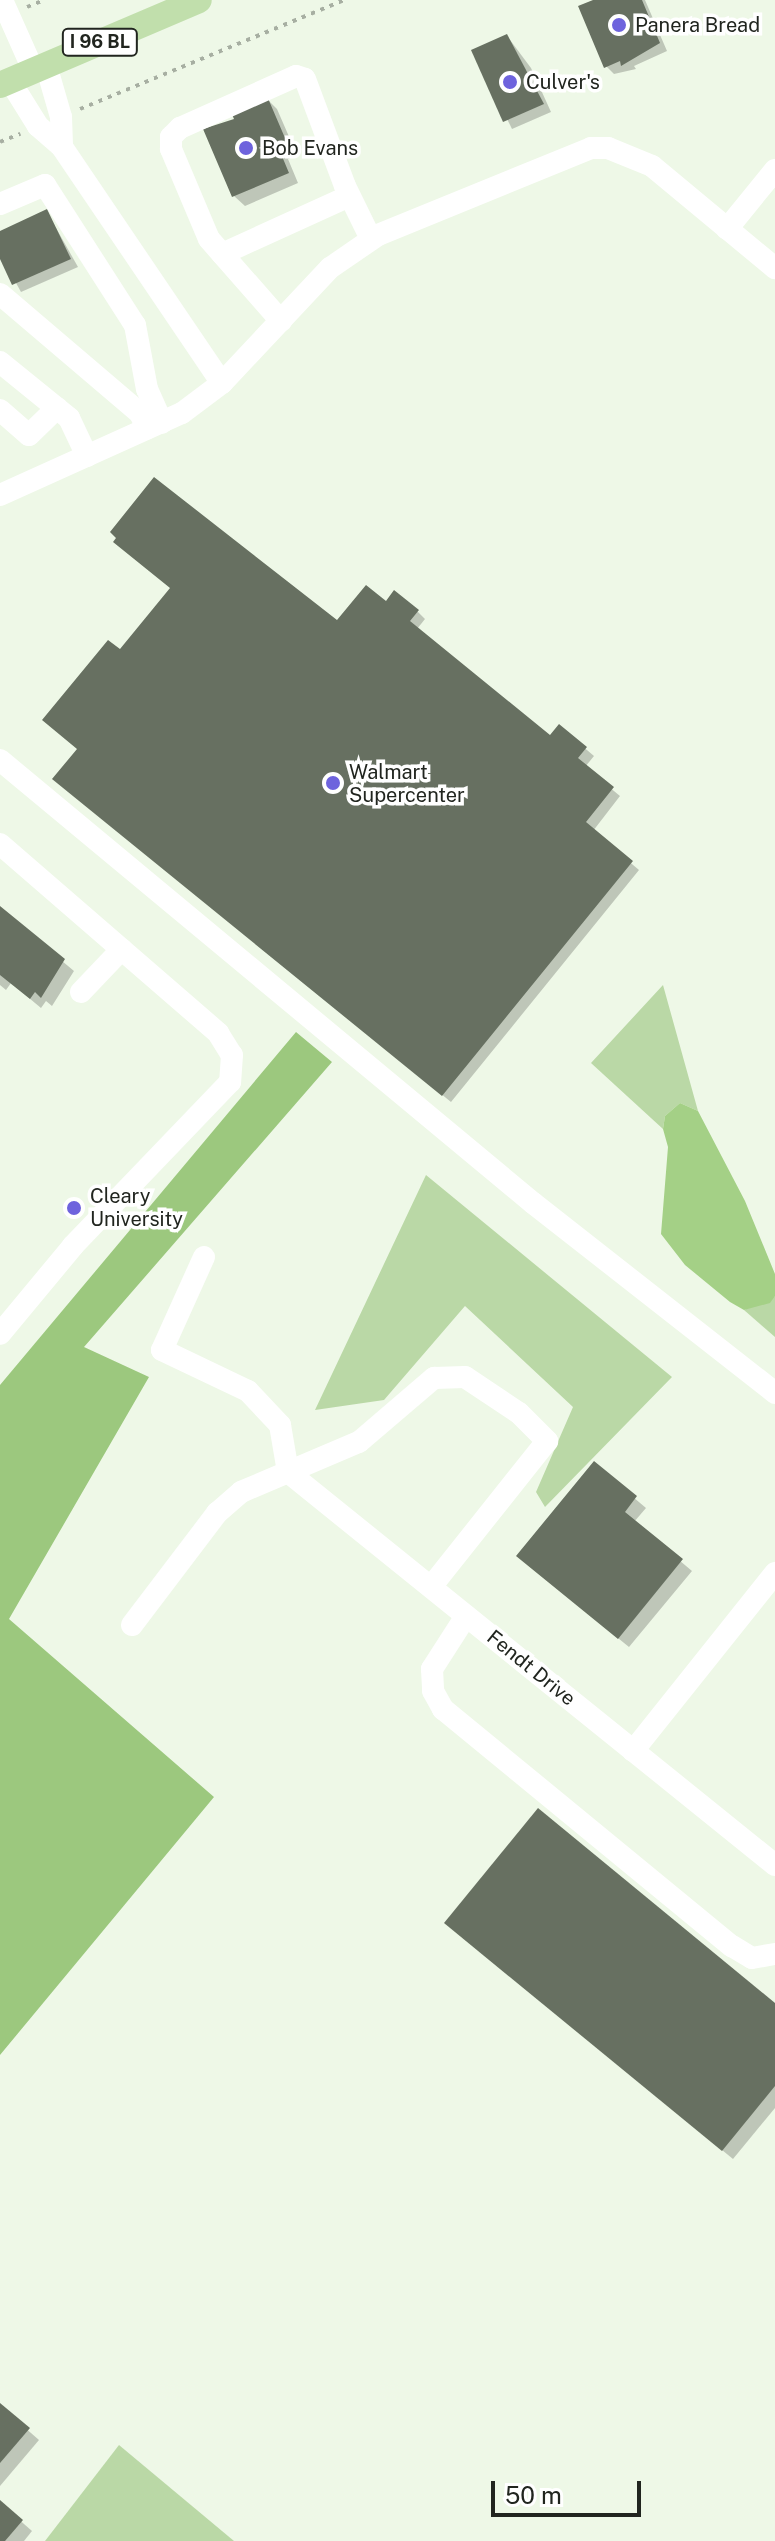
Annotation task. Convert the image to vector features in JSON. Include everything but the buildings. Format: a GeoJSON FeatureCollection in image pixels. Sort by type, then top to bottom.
{"type":"FeatureCollection","features":[{"type":"Feature","properties":{"kind":"main road","name":"I 96 BL"},"geometry":{"type":"LineString","coordinates":[[22,76],[199,0]]}},
{"type":"Feature","properties":{"kind":"street"},"geometry":{"type":"LineString","coordinates":[[2,0],[38,126],[62,147],[222,383]]}},
{"type":"Feature","properties":{"kind":"street"},"geometry":{"type":"LineString","coordinates":[[22,76],[61,117],[62,147]]}},
{"type":"Feature","properties":{"kind":"street"},"geometry":{"type":"LineString","coordinates":[[281,321],[209,239],[171,149],[171,137],[180,128],[296,76],[305,79],[349,196],[371,239]]}},
{"type":"Feature","properties":{"kind":"street"},"geometry":{"type":"LineString","coordinates":[[0,495],[154,426],[222,383],[330,268],[371,239],[591,148],[608,148],[652,166],[775,268]]}},
{"type":"Feature","properties":{"kind":"street"},"geometry":{"type":"LineString","coordinates":[[727,229],[775,170]]}},
{"type":"Feature","properties":{"kind":"street"},"geometry":{"type":"LineString","coordinates":[[0,204],[45,185],[135,325],[154,426]]}},
{"type":"Feature","properties":{"kind":"street"},"geometry":{"type":"LineString","coordinates":[[222,254],[349,196]]}},
{"type":"Feature","properties":{"kind":"street"},"geometry":{"type":"LineString","coordinates":[[0,294],[154,426]]}},
{"type":"Feature","properties":{"kind":"street"},"geometry":{"type":"LineString","coordinates":[[0,362],[69,418],[87,456]]}},
{"type":"Feature","properties":{"kind":"street"},"geometry":{"type":"LineString","coordinates":[[118,396],[144,371]]}},
{"type":"Feature","properties":{"kind":"street"},"geometry":{"type":"LineString","coordinates":[[0,410],[29,435],[57,408]]}},
{"type":"Feature","properties":{"kind":"street"},"geometry":{"type":"LineString","coordinates":[[0,760],[533,1203],[775,1393]]}},
{"type":"Feature","properties":{"kind":"street"},"geometry":{"type":"LineString","coordinates":[[0,844],[218,1033],[232,1055],[230,1082],[73,1246],[0,1334]]}},
{"type":"Feature","properties":{"kind":"street"},"geometry":{"type":"LineString","coordinates":[[81,992],[122,949]]}},
{"type":"Feature","properties":{"kind":"street"},"geometry":{"type":"LineString","coordinates":[[204,1257],[162,1350],[248,1391],[280,1425],[288,1472]]}},
{"type":"Feature","properties":{"kind":"street"},"geometry":{"type":"LineString","coordinates":[[132,1625],[217,1513],[241,1492],[359,1442],[434,1378],[465,1377],[519,1413],[547,1441],[431,1587]]}},
{"type":"Feature","properties":{"kind":"street","name":"Fendt Drive"},"geometry":{"type":"LineString","coordinates":[[288,1472],[775,1865]]}},
{"type":"Feature","properties":{"kind":"street"},"geometry":{"type":"LineString","coordinates":[[633,1751],[775,1573]]}},
{"type":"Feature","properties":{"kind":"street"},"geometry":{"type":"LineString","coordinates":[[466,1616],[432,1669],[433,1691],[443,1709],[732,1946],[752,1958],[775,1954]]}},
{"type":"Feature","properties":{"kind":"path"},"geometry":{"type":"LineString","coordinates":[[61,117],[344,0]]}},
{"type":"Feature","properties":{"kind":"path"},"geometry":{"type":"LineString","coordinates":[[0,142],[38,126]]}},
{"type":"Feature","properties":{"kind":"shaded area"},"geometry":{"type":"Polygon","coordinates":[[[663,985],[698,1111],[680,1103],[665,1116],[663,1129],[591,1063],[663,985]]]}},
{"type":"Feature","properties":{"kind":"shaded area"},"geometry":{"type":"Polygon","coordinates":[[[296,1032],[332,1062],[84,1347],[149,1377],[9,1619],[214,1797],[0,2055],[0,1385],[296,1032]]]}},
{"type":"Feature","properties":{"kind":"shaded area"},"geometry":{"type":"Polygon","coordinates":[[[680,1103],[698,1111],[745,1201],[775,1274],[775,1296],[770,1303],[744,1310],[730,1302],[685,1265],[661,1234],[668,1147],[663,1129],[665,1116],[680,1103]]]}},
{"type":"Feature","properties":{"kind":"shaded area"},"geometry":{"type":"Polygon","coordinates":[[[426,1175],[672,1377],[545,1507],[536,1492],[573,1407],[465,1306],[384,1400],[315,1410],[426,1175]]]}},
{"type":"Feature","properties":{"kind":"shaded area"},"geometry":{"type":"Polygon","coordinates":[[[775,1296],[775,1337],[744,1310],[775,1296]]]}},
{"type":"Feature","properties":{"kind":"shaded area"},"geometry":{"type":"Polygon","coordinates":[[[119,2445],[234,2541],[45,2541],[119,2445]]]}},
{"type":"Feature","properties":{"kind":"place","name":"Panera Bread"},"geometry":{"type":"Point","coordinates":[619,25]}},
{"type":"Feature","properties":{"kind":"place","name":"Culver's"},"geometry":{"type":"Point","coordinates":[510,82]}},
{"type":"Feature","properties":{"kind":"place","name":"Bob Evans"},"geometry":{"type":"Point","coordinates":[246,148]}},
{"type":"Feature","properties":{"kind":"place","name":"Walmart Supercenter"},"geometry":{"type":"Point","coordinates":[333,783]}},
{"type":"Feature","properties":{"kind":"place","name":"Cleary University"},"geometry":{"type":"Point","coordinates":[74,1208]}}]}
